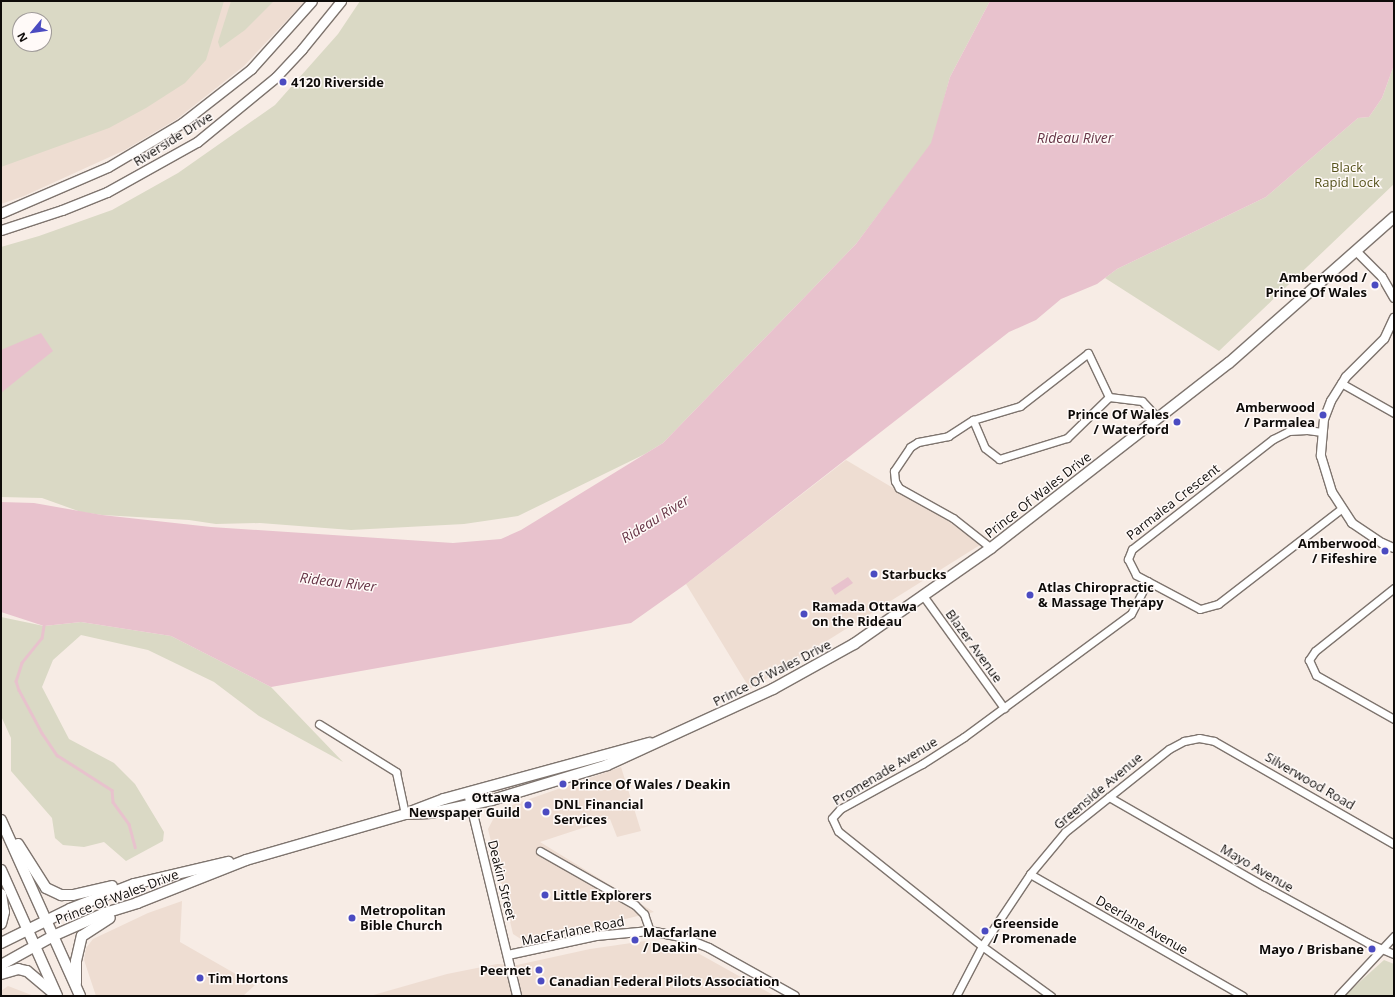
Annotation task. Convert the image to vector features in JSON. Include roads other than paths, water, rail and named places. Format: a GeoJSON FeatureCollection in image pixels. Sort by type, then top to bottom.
{"type":"FeatureCollection","features":[{"type":"Feature","properties":{"kind":"main road","name":"Riverside Drive"},"geometry":{"type":"LineString","coordinates":[[1,213],[108,167],[182,123],[250,69],[312,1]]}},
{"type":"Feature","properties":{"kind":"main road","name":"Riverside Drive"},"geometry":{"type":"LineString","coordinates":[[1,230],[62,210],[102,194],[197,142],[276,77],[302,49],[341,1]]}},
{"type":"Feature","properties":{"kind":"main road","name":"Prince Of Wales Drive"},"geometry":{"type":"LineString","coordinates":[[405,814],[431,813],[472,804],[607,765],[724,713],[814,668],[924,597],[991,548],[1229,363],[1357,252],[1394,217]]}},
{"type":"Feature","properties":{"kind":"main road","name":"Prince Of Wales Drive"},"geometry":{"type":"LineString","coordinates":[[1,943],[45,920],[134,884],[157,877],[246,860],[603,754],[662,740]]}},
{"type":"Feature","properties":{"kind":"main road"},"geometry":{"type":"LineString","coordinates":[[1,816],[46,888],[61,895],[73,895],[117,885],[134,884]]}},
{"type":"Feature","properties":{"kind":"main road"},"geometry":{"type":"LineString","coordinates":[[1,820],[78,992]]}},
{"type":"Feature","properties":{"kind":"main road","name":"Prince Of Wales Drive"},"geometry":{"type":"LineString","coordinates":[[1,965],[53,936],[105,913],[137,904],[246,860]]}},
{"type":"Feature","properties":{"kind":"main road"},"geometry":{"type":"LineString","coordinates":[[1,870],[57,996]]}},
{"type":"Feature","properties":{"kind":"main road"},"geometry":{"type":"LineString","coordinates":[[152,898],[150,887],[157,877]]}},
{"type":"Feature","properties":{"kind":"main road"},"geometry":{"type":"LineString","coordinates":[[1,894],[4,912],[1,924]]}},
{"type":"Feature","properties":{"kind":"main road"},"geometry":{"type":"LineString","coordinates":[[78,992],[76,960],[82,936],[137,904]]}},
{"type":"Feature","properties":{"kind":"main road"},"geometry":{"type":"LineString","coordinates":[[1,974],[18,969],[27,971],[57,996]]}},
{"type":"Feature","properties":{"kind":"street"},"geometry":{"type":"LineString","coordinates":[[1357,252],[1382,277],[1394,298]]}},
{"type":"Feature","properties":{"kind":"street"},"geometry":{"type":"LineString","coordinates":[[1394,318],[1384,339],[1341,383],[1331,401],[1322,432],[1321,456],[1325,475],[1342,508],[1352,523],[1382,543],[1394,548]]}},
{"type":"Feature","properties":{"kind":"street"},"geometry":{"type":"LineString","coordinates":[[991,548],[952,518],[906,493],[893,476],[897,466],[913,444],[948,436],[973,420],[1020,406],[1088,353],[1109,397]]}},
{"type":"Feature","properties":{"kind":"street"},"geometry":{"type":"LineString","coordinates":[[1341,383],[1394,413]]}},
{"type":"Feature","properties":{"kind":"street"},"geometry":{"type":"LineString","coordinates":[[1109,397],[1142,401],[1158,418]]}},
{"type":"Feature","properties":{"kind":"street"},"geometry":{"type":"LineString","coordinates":[[973,420],[988,451],[1002,459],[1067,438],[1109,397]]}},
{"type":"Feature","properties":{"kind":"street","name":"Parmalea Crescent"},"geometry":{"type":"LineString","coordinates":[[1322,432],[1307,430],[1289,431],[1273,439],[1132,549],[1128,559],[1136,575],[1200,609],[1218,604],[1342,508]]}},
{"type":"Feature","properties":{"kind":"street","name":"Promenade Avenue"},"geometry":{"type":"LineString","coordinates":[[1051,996],[982,946],[838,831],[832,818],[840,809],[922,764],[1004,708],[1130,614],[1148,581]]}},
{"type":"Feature","properties":{"kind":"street"},"geometry":{"type":"LineString","coordinates":[[1394,588],[1315,651],[1309,660],[1316,675],[1394,719]]}},
{"type":"Feature","properties":{"kind":"street","name":"Blazer Avenue"},"geometry":{"type":"LineString","coordinates":[[924,597],[1004,708]]}},
{"type":"Feature","properties":{"kind":"street"},"geometry":{"type":"LineString","coordinates":[[320,724],[396,772],[405,814]]}},
{"type":"Feature","properties":{"kind":"street","name":"Greenside Avenue"},"geometry":{"type":"LineString","coordinates":[[956,996],[982,946],[1030,874],[1065,832],[1169,748],[1184,741],[1199,738],[1214,741]]}},
{"type":"Feature","properties":{"kind":"street","name":"Silverwood Road"},"geometry":{"type":"LineString","coordinates":[[1214,741],[1394,844]]}},
{"type":"Feature","properties":{"kind":"street","name":"Deakin Street"},"geometry":{"type":"LineString","coordinates":[[468,793],[472,804],[517,996]]}},
{"type":"Feature","properties":{"kind":"street","name":"Mayo Avenue"},"geometry":{"type":"LineString","coordinates":[[1109,797],[1381,949],[1394,954]]}},
{"type":"Feature","properties":{"kind":"street"},"geometry":{"type":"LineString","coordinates":[[540,851],[635,905],[644,914],[650,931]]}},
{"type":"Feature","properties":{"kind":"street","name":"Deerlane Avenue"},"geometry":{"type":"LineString","coordinates":[[1030,874],[1243,996]]}},
{"type":"Feature","properties":{"kind":"street","name":"MacFarlane Road"},"geometry":{"type":"LineString","coordinates":[[508,955],[596,936],[650,931],[682,937],[709,948],[795,996]]}},
{"type":"Feature","properties":{"kind":"street"},"geometry":{"type":"LineString","coordinates":[[1338,996],[1394,936]]}},
{"type":"Feature","properties":{"kind":"water","name":"Rideau River"},"geometry":{"type":"Polygon","coordinates":[[[990,1],[1394,1],[1394,65],[1382,98],[1369,117],[1358,118],[1266,197],[1117,269],[1097,284],[1061,299],[1036,320],[1009,332],[686,584],[631,623],[271,687],[171,636],[81,622],[44,626],[1,612],[1,502],[34,503],[102,515],[211,527],[453,543],[501,539],[521,530],[663,443],[856,244],[931,143],[950,77],[990,1]]]}},
{"type":"Feature","properties":{"kind":"water"},"geometry":{"type":"Polygon","coordinates":[[[41,333],[53,351],[1,393],[1,350],[41,333]]]}},
{"type":"Feature","properties":{"kind":"water"},"geometry":{"type":"Polygon","coordinates":[[[848,577],[853,583],[835,595],[831,588],[848,577]]]}},
{"type":"Feature","properties":{"kind":"waterway"},"geometry":{"type":"LineString","coordinates":[[44,626],[42,638],[22,663],[16,681],[19,690],[42,733],[57,755],[112,790],[113,802],[129,824],[135,847]]}},
{"type":"Feature","properties":{"kind":"place","name":"4120 Riverside"},"geometry":{"type":"Point","coordinates":[283,82]}},
{"type":"Feature","properties":{"kind":"place","name":"Amberwood / Prince Of Wales"},"geometry":{"type":"Point","coordinates":[1375,285]}},
{"type":"Feature","properties":{"kind":"place","name":"Amberwood / Parmalea"},"geometry":{"type":"Point","coordinates":[1323,415]}},
{"type":"Feature","properties":{"kind":"place","name":"Prince Of Wales / Waterford"},"geometry":{"type":"Point","coordinates":[1177,422]}},
{"type":"Feature","properties":{"kind":"place","name":"Amberwood / Fifeshire"},"geometry":{"type":"Point","coordinates":[1385,551]}},
{"type":"Feature","properties":{"kind":"place","name":"Starbucks"},"geometry":{"type":"Point","coordinates":[874,574]}},
{"type":"Feature","properties":{"kind":"place","name":"Atlas Chiropractic & Massage Therapy"},"geometry":{"type":"Point","coordinates":[1030,595]}},
{"type":"Feature","properties":{"kind":"place","name":"Ramada Ottawa on the Rideau"},"geometry":{"type":"Point","coordinates":[804,614]}},
{"type":"Feature","properties":{"kind":"place","name":"Prince Of Wales / Deakin"},"geometry":{"type":"Point","coordinates":[563,784]}},
{"type":"Feature","properties":{"kind":"place","name":"Ottawa Newspaper Guild"},"geometry":{"type":"Point","coordinates":[528,805]}},
{"type":"Feature","properties":{"kind":"place","name":"DNL Financial Services"},"geometry":{"type":"Point","coordinates":[546,812]}},
{"type":"Feature","properties":{"kind":"place","name":"Little Explorers"},"geometry":{"type":"Point","coordinates":[545,895]}},
{"type":"Feature","properties":{"kind":"place","name":"Metropolitan Bible Church"},"geometry":{"type":"Point","coordinates":[352,918]}},
{"type":"Feature","properties":{"kind":"place","name":"Greenside / Promenade"},"geometry":{"type":"Point","coordinates":[985,931]}},
{"type":"Feature","properties":{"kind":"place","name":"Macfarlane / Deakin"},"geometry":{"type":"Point","coordinates":[635,940]}},
{"type":"Feature","properties":{"kind":"place","name":"Mayo / Brisbane"},"geometry":{"type":"Point","coordinates":[1372,949]}},
{"type":"Feature","properties":{"kind":"place","name":"Peernet"},"geometry":{"type":"Point","coordinates":[539,970]}},
{"type":"Feature","properties":{"kind":"place","name":"Tim Hortons"},"geometry":{"type":"Point","coordinates":[200,978]}},
{"type":"Feature","properties":{"kind":"place","name":"Canadian Federal Pilots Association"},"geometry":{"type":"Point","coordinates":[541,981]}},
{"type":"Feature","properties":{"kind":"park label","name":"Black Rapid Lock"},"geometry":{"type":"Point","coordinates":[1347,176]}}]}
